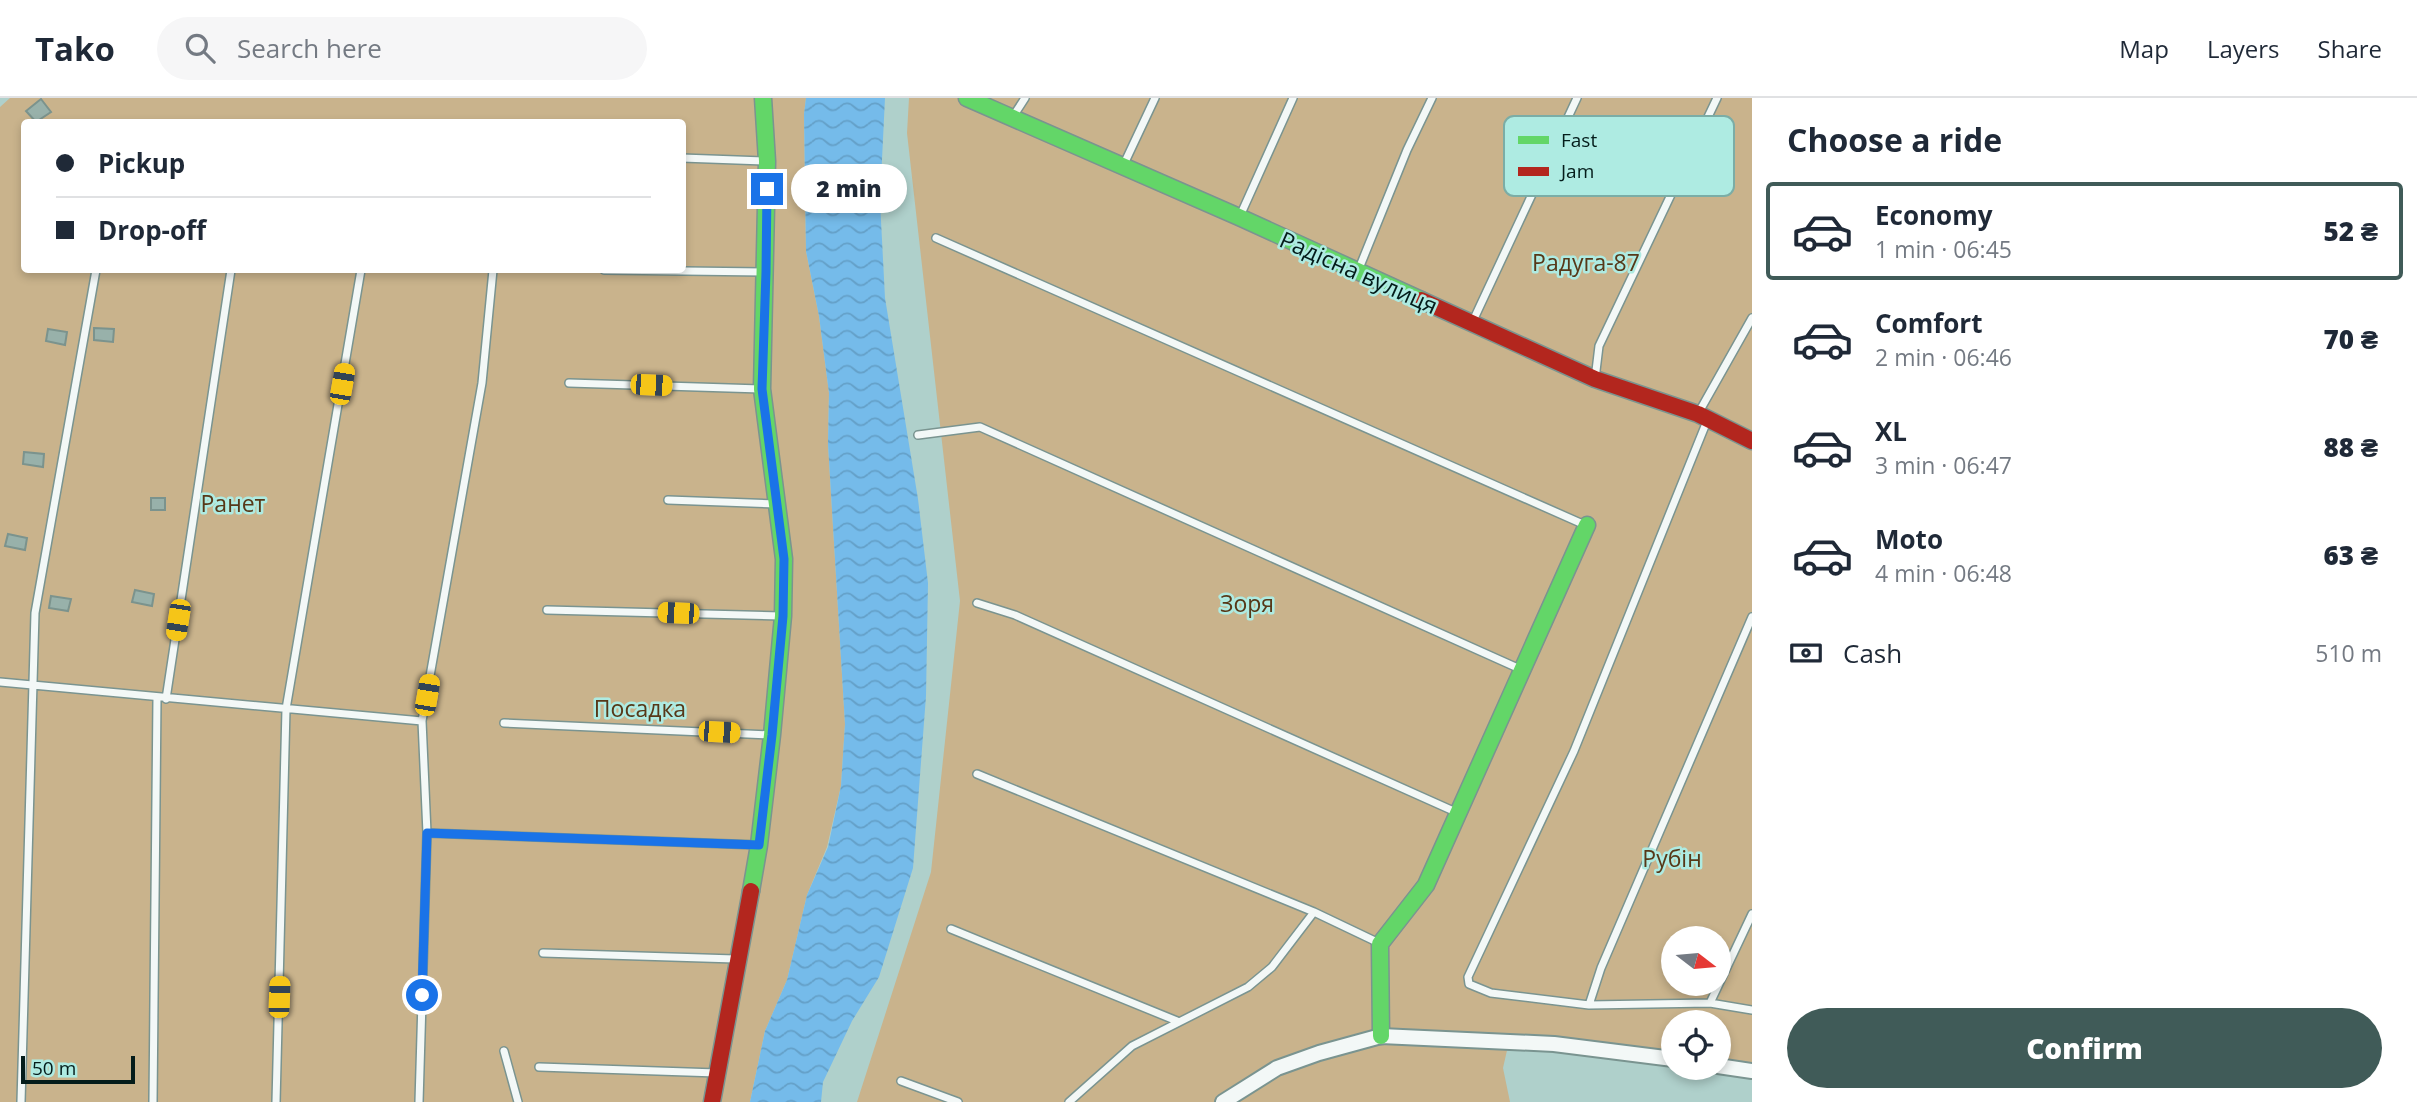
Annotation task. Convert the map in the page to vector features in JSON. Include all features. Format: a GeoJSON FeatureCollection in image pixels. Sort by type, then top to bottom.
{"type":"FeatureCollection","features":[{"type":"Feature","properties":{"kind":"street"},"geometry":{"type":"LineString","coordinates":[[712,1102],[759,845],[783,616],[784,559],[762,389],[767,161],[763,98]]}},
{"type":"Feature","properties":{"kind":"street","name":"Радісна вулиця"},"geometry":{"type":"LineString","coordinates":[[967,98],[1595,379],[1703,417],[1752,441]]}},
{"type":"Feature","properties":{"kind":"street"},"geometry":{"type":"LineString","coordinates":[[1381,1037],[1380,944],[1426,885],[1587,525]]}},
{"type":"Feature","properties":{"kind":"street"},"geometry":{"type":"LineString","coordinates":[[1223,1102],[1276,1068],[1319,1053],[1381,1037],[1555,1044],[1661,1057]]}},
{"type":"Feature","properties":{"kind":"street"},"geometry":{"type":"LineString","coordinates":[[1731,1068],[1752,1071]]}},
{"type":"Feature","properties":{"kind":"lane"},"geometry":{"type":"LineString","coordinates":[[1013,117],[1025,98]]}},
{"type":"Feature","properties":{"kind":"lane"},"geometry":{"type":"LineString","coordinates":[[1123,167],[1155,98]]}},
{"type":"Feature","properties":{"kind":"lane"},"geometry":{"type":"LineString","coordinates":[[1239,218],[1293,98]]}},
{"type":"Feature","properties":{"kind":"lane"},"geometry":{"type":"LineString","coordinates":[[1358,271],[1407,150],[1432,98]]}},
{"type":"Feature","properties":{"kind":"lane"},"geometry":{"type":"LineString","coordinates":[[1569,116],[1577,98]]}},
{"type":"Feature","properties":{"kind":"lane"},"geometry":{"type":"LineString","coordinates":[[1708,116],[1717,98]]}},
{"type":"Feature","properties":{"kind":"lane"},"geometry":{"type":"LineString","coordinates":[[686,158],[767,161]]}},
{"type":"Feature","properties":{"kind":"lane"},"geometry":{"type":"LineString","coordinates":[[1472,323],[1531,196]]}},
{"type":"Feature","properties":{"kind":"lane"},"geometry":{"type":"LineString","coordinates":[[1595,379],[1599,346],[1670,196]]}},
{"type":"Feature","properties":{"kind":"lane"},"geometry":{"type":"LineString","coordinates":[[936,238],[1587,525]]}},
{"type":"Feature","properties":{"kind":"lane"},"geometry":{"type":"LineString","coordinates":[[686,271],[766,272]]}},
{"type":"Feature","properties":{"kind":"lane"},"geometry":{"type":"LineString","coordinates":[[21,1102],[35,613],[95,273]]}},
{"type":"Feature","properties":{"kind":"lane"},"geometry":{"type":"LineString","coordinates":[[153,1102],[162,699],[231,273]]}},
{"type":"Feature","properties":{"kind":"lane"},"geometry":{"type":"LineString","coordinates":[[276,1102],[286,709],[361,273]]}},
{"type":"Feature","properties":{"kind":"lane"},"geometry":{"type":"LineString","coordinates":[[419,1102],[427,833],[422,721],[481,383],[493,273]]}},
{"type":"Feature","properties":{"kind":"lane"},"geometry":{"type":"LineString","coordinates":[[1752,318],[1703,417],[1574,751],[1468,977],[1469,984],[1491,993],[1589,1005],[1710,1003],[1752,1010]]}},
{"type":"Feature","properties":{"kind":"lane"},"geometry":{"type":"LineString","coordinates":[[569,383],[762,389]]}},
{"type":"Feature","properties":{"kind":"lane"},"geometry":{"type":"LineString","coordinates":[[918,435],[980,427],[1523,670]]}},
{"type":"Feature","properties":{"kind":"lane"},"geometry":{"type":"LineString","coordinates":[[668,500],[777,504]]}},
{"type":"Feature","properties":{"kind":"lane"},"geometry":{"type":"LineString","coordinates":[[977,603],[1015,615],[1459,814]]}},
{"type":"Feature","properties":{"kind":"lane"},"geometry":{"type":"LineString","coordinates":[[547,610],[783,616]]}},
{"type":"Feature","properties":{"kind":"lane"},"geometry":{"type":"LineString","coordinates":[[1589,1005],[1601,968],[1752,617]]}},
{"type":"Feature","properties":{"kind":"lane"},"geometry":{"type":"LineString","coordinates":[[0,682],[422,721]]}},
{"type":"Feature","properties":{"kind":"lane"},"geometry":{"type":"LineString","coordinates":[[504,723],[772,735]]}},
{"type":"Feature","properties":{"kind":"lane"},"geometry":{"type":"LineString","coordinates":[[977,774],[1314,912],[1380,944]]}},
{"type":"Feature","properties":{"kind":"lane"},"geometry":{"type":"LineString","coordinates":[[427,833],[759,845]]}},
{"type":"Feature","properties":{"kind":"lane"},"geometry":{"type":"LineString","coordinates":[[1069,1102],[1132,1046],[1248,987],[1272,967],[1314,912]]}},
{"type":"Feature","properties":{"kind":"lane"},"geometry":{"type":"LineString","coordinates":[[1710,1003],[1752,914]]}},
{"type":"Feature","properties":{"kind":"lane"},"geometry":{"type":"LineString","coordinates":[[951,929],[1177,1021]]}},
{"type":"Feature","properties":{"kind":"lane"},"geometry":{"type":"LineString","coordinates":[[543,953],[739,959]]}},
{"type":"Feature","properties":{"kind":"lane"},"geometry":{"type":"LineString","coordinates":[[504,1051],[518,1102]]}},
{"type":"Feature","properties":{"kind":"lane"},"geometry":{"type":"LineString","coordinates":[[539,1067],[717,1073]]}},
{"type":"Feature","properties":{"kind":"lane"},"geometry":{"type":"LineString","coordinates":[[901,1082],[958,1102]]}},
{"type":"Feature","properties":{"kind":"green space"},"geometry":{"type":"Polygon","coordinates":[[[10,98],[806,98],[806,251],[819,316],[829,393],[828,444],[845,724],[841,786],[827,847],[807,895],[787,980],[765,1031],[750,1102],[0,1102],[0,107],[10,98]]]}},
{"type":"Feature","properties":{"kind":"green space","name":"Зоря"},"geometry":{"type":"Polygon","coordinates":[[[909,98],[1752,98],[1752,1076],[1731,1073],[1731,1010],[1661,1010],[1661,1065],[1508,1046],[1503,1068],[1510,1102],[857,1102],[931,872],[960,601],[907,133],[909,98]]]}},
{"type":"Feature","properties":{"kind":"water"},"geometry":{"type":"Polygon","coordinates":[[[806,98],[885,98],[880,201],[885,298],[918,499],[928,583],[926,696],[913,868],[879,977],[852,1021],[823,1082],[821,1102],[750,1102],[765,1031],[787,980],[807,895],[828,847],[841,786],[845,724],[828,444],[829,393],[819,316],[806,251],[806,98]]]}},
{"type":"Feature","properties":{"kind":"building"},"geometry":{"type":"Polygon","coordinates":[[[41,99],[51,112],[40,119],[33,119],[26,111],[41,99]]]}},
{"type":"Feature","properties":{"kind":"building"},"geometry":{"type":"Polygon","coordinates":[[[94,328],[114,329],[113,342],[94,340],[94,328]]]}},
{"type":"Feature","properties":{"kind":"building"},"geometry":{"type":"Polygon","coordinates":[[[48,329],[67,332],[65,345],[46,341],[48,329]]]}},
{"type":"Feature","properties":{"kind":"building"},"geometry":{"type":"Polygon","coordinates":[[[24,452],[44,454],[43,467],[23,464],[24,452]]]}},
{"type":"Feature","properties":{"kind":"building"},"geometry":{"type":"Polygon","coordinates":[[[151,498],[165,498],[165,510],[151,510],[151,498]]]}},
{"type":"Feature","properties":{"kind":"building"},"geometry":{"type":"Polygon","coordinates":[[[8,534],[27,538],[25,550],[5,546],[8,534]]]}},
{"type":"Feature","properties":{"kind":"building"},"geometry":{"type":"Polygon","coordinates":[[[135,590],[154,594],[152,606],[132,602],[135,590]]]}},
{"type":"Feature","properties":{"kind":"building"},"geometry":{"type":"Polygon","coordinates":[[[51,596],[71,599],[68,611],[49,608],[51,596]]]}},
{"type":"Feature","properties":{"kind":"traffic: fast"},"geometry":{"type":"LineString","coordinates":[[751,891],[772,735],[783,616],[784,559],[762,389],[767,161],[763,98]]}},
{"type":"Feature","properties":{"kind":"traffic: fast"},"geometry":{"type":"LineString","coordinates":[[967,98],[1421,300]]}},
{"type":"Feature","properties":{"kind":"traffic: fast"},"geometry":{"type":"LineString","coordinates":[[1381,1036],[1380,944],[1426,885],[1587,525]]}},
{"type":"Feature","properties":{"kind":"traffic: jam"},"geometry":{"type":"LineString","coordinates":[[1421,300],[1595,379],[1698,414],[1752,441]]}},
{"type":"Feature","properties":{"kind":"traffic: jam"},"geometry":{"type":"LineString","coordinates":[[712,1102],[751,891]]}},
{"type":"Feature","properties":{"kind":"route"},"geometry":{"type":"LineString","coordinates":[[422,995],[427,833],[759,845],[783,616],[784,559],[762,389],[767,189]]}},
{"type":"Feature","properties":{"kind":"park label","name":"Радуга-87"},"geometry":{"type":"Point","coordinates":[1586,262]}},
{"type":"Feature","properties":{"kind":"park label","name":"Ранет"},"geometry":{"type":"Point","coordinates":[233,503]}},
{"type":"Feature","properties":{"kind":"park label","name":"Посадка"},"geometry":{"type":"Point","coordinates":[640,708]}},
{"type":"Feature","properties":{"kind":"park label","name":"Рубін"},"geometry":{"type":"Point","coordinates":[1672,858]}}]}
